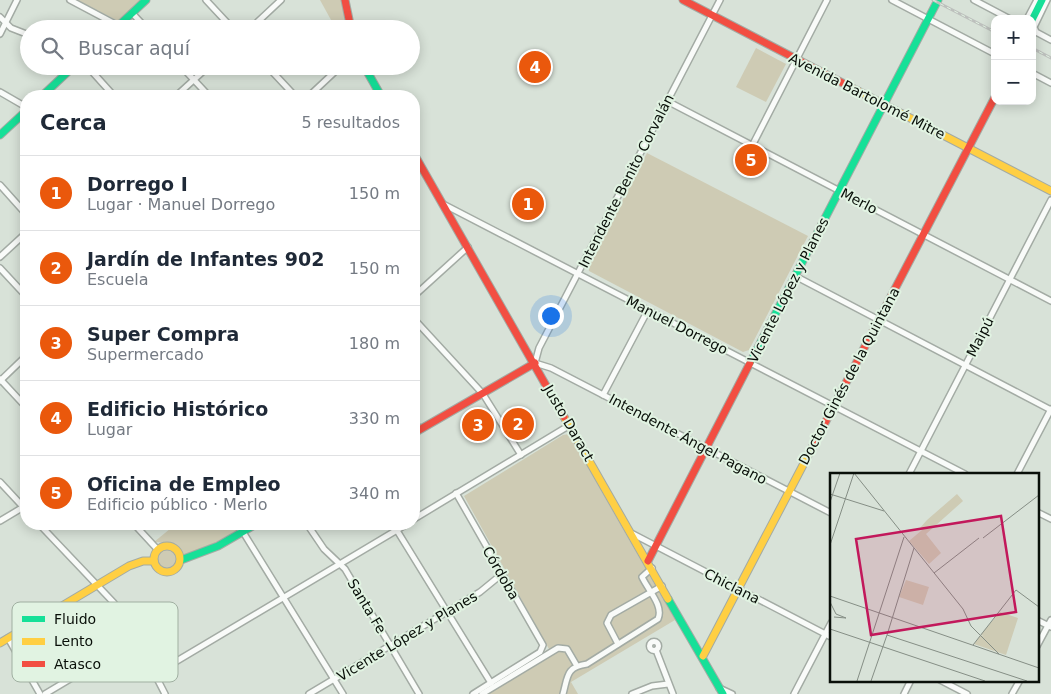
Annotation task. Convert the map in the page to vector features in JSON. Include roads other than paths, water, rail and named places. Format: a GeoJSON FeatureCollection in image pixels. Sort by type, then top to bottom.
{"type":"FeatureCollection","features":[{"type":"Feature","properties":{"kind":"street"},"geometry":{"type":"LineString","coordinates":[[0,34],[17,0]]}},
{"type":"Feature","properties":{"kind":"street"},"geometry":{"type":"LineString","coordinates":[[70,0],[105,20]]}},
{"type":"Feature","properties":{"kind":"street"},"geometry":{"type":"LineString","coordinates":[[124,20],[146,0]]}},
{"type":"Feature","properties":{"kind":"street"},"geometry":{"type":"LineString","coordinates":[[206,0],[225,20]]}},
{"type":"Feature","properties":{"kind":"street"},"geometry":{"type":"LineString","coordinates":[[260,20],[281,0]]}},
{"type":"Feature","properties":{"kind":"street"},"geometry":{"type":"LineString","coordinates":[[346,0],[349,20]]}},
{"type":"Feature","properties":{"kind":"street","name":"Avenida Bartolomé Mitre"},"geometry":{"type":"LineString","coordinates":[[683,0],[1051,192]]}},
{"type":"Feature","properties":{"kind":"street","name":"Intendente Benito Corvalán"},"geometry":{"type":"LineString","coordinates":[[535,363],[539,348],[720,0]]}},
{"type":"Feature","properties":{"kind":"street"},"geometry":{"type":"LineString","coordinates":[[752,146],[827,0]]}},
{"type":"Feature","properties":{"kind":"street"},"geometry":{"type":"LineString","coordinates":[[892,0],[991,52]]}},
{"type":"Feature","properties":{"kind":"street","name":"Vicente López y Planes"},"geometry":{"type":"LineString","coordinates":[[650,565],[656,546],[938,0]]}},
{"type":"Feature","properties":{"kind":"street"},"geometry":{"type":"LineString","coordinates":[[974,0],[1002,15]]}},
{"type":"Feature","properties":{"kind":"street"},"geometry":{"type":"LineString","coordinates":[[1029,15],[1036,0]]}},
{"type":"Feature","properties":{"kind":"street"},"geometry":{"type":"LineString","coordinates":[[1034,15],[1042,0]]}},
{"type":"Feature","properties":{"kind":"street"},"geometry":{"type":"LineString","coordinates":[[1047,0],[1034,24],[1036,32],[1051,40]]}},
{"type":"Feature","properties":{"kind":"street"},"geometry":{"type":"LineString","coordinates":[[132,13],[139,20]]}},
{"type":"Feature","properties":{"kind":"street"},"geometry":{"type":"LineString","coordinates":[[0,17],[6,23],[20,30]]}},
{"type":"Feature","properties":{"kind":"street"},"geometry":{"type":"LineString","coordinates":[[48,90],[64,75]]}},
{"type":"Feature","properties":{"kind":"street"},"geometry":{"type":"LineString","coordinates":[[95,75],[109,90]]}},
{"type":"Feature","properties":{"kind":"street"},"geometry":{"type":"LineString","coordinates":[[189,75],[203,90]]}},
{"type":"Feature","properties":{"kind":"street"},"geometry":{"type":"LineString","coordinates":[[183,90],[199,75]]}},
{"type":"Feature","properties":{"kind":"street"},"geometry":{"type":"LineString","coordinates":[[275,75],[289,90]]}},
{"type":"Feature","properties":{"kind":"street"},"geometry":{"type":"LineString","coordinates":[[316,90],[332,75]]}},
{"type":"Feature","properties":{"kind":"street"},"geometry":{"type":"LineString","coordinates":[[369,75],[378,90]]}},
{"type":"Feature","properties":{"kind":"street"},"geometry":{"type":"LineString","coordinates":[[1036,75],[1051,83]]}},
{"type":"Feature","properties":{"kind":"street"},"geometry":{"type":"LineString","coordinates":[[0,92],[20,104]]}},
{"type":"Feature","properties":{"kind":"street","name":"Merlo"},"geometry":{"type":"LineString","coordinates":[[667,102],[1051,301]]}},
{"type":"Feature","properties":{"kind":"street","name":"Doctor Ginés de la Quintana"},"geometry":{"type":"LineString","coordinates":[[703,656],[991,105]]}},
{"type":"Feature","properties":{"kind":"street"},"geometry":{"type":"LineString","coordinates":[[0,135],[20,117]]}},
{"type":"Feature","properties":{"kind":"street","name":"Justo Daract"},"geometry":{"type":"LineString","coordinates":[[420,164],[703,656],[721,691]]}},
{"type":"Feature","properties":{"kind":"street"},"geometry":{"type":"LineString","coordinates":[[0,185],[20,207]]}},
{"type":"Feature","properties":{"kind":"street","name":"Maipú"},"geometry":{"type":"LineString","coordinates":[[909,473],[1051,200]]}},
{"type":"Feature","properties":{"kind":"street","name":"Manuel Dorrego"},"geometry":{"type":"LineString","coordinates":[[443,204],[963,473]]}},
{"type":"Feature","properties":{"kind":"street"},"geometry":{"type":"LineString","coordinates":[[0,257],[20,239]]}},
{"type":"Feature","properties":{"kind":"street"},"geometry":{"type":"LineString","coordinates":[[420,291],[468,247]]}},
{"type":"Feature","properties":{"kind":"street"},"geometry":{"type":"LineString","coordinates":[[0,268],[20,290]]}},
{"type":"Feature","properties":{"kind":"street"},"geometry":{"type":"LineString","coordinates":[[795,276],[1051,410],[1019,473]]}},
{"type":"Feature","properties":{"kind":"street"},"geometry":{"type":"LineString","coordinates":[[603,395],[648,310]]}},
{"type":"Feature","properties":{"kind":"street"},"geometry":{"type":"LineString","coordinates":[[420,326],[483,394],[521,455]]}},
{"type":"Feature","properties":{"kind":"street"},"geometry":{"type":"LineString","coordinates":[[20,362],[0,380],[20,402]]}},
{"type":"Feature","properties":{"kind":"street"},"geometry":{"type":"LineString","coordinates":[[420,429],[535,363]]}},
{"type":"Feature","properties":{"kind":"street","name":"Intendente Ángel Pagano"},"geometry":{"type":"LineString","coordinates":[[535,363],[544,365],[830,512]]}},
{"type":"Feature","properties":{"kind":"street"},"geometry":{"type":"LineString","coordinates":[[420,516],[570,425]]}},
{"type":"Feature","properties":{"kind":"street"},"geometry":{"type":"LineString","coordinates":[[0,482],[20,503]]}},
{"type":"Feature","properties":{"kind":"street","name":"Córdoba"},"geometry":{"type":"LineString","coordinates":[[456,493],[543,646],[540,652],[491,683]]}},
{"type":"Feature","properties":{"kind":"street"},"geometry":{"type":"LineString","coordinates":[[0,521],[20,511]]}},
{"type":"Feature","properties":{"kind":"street"},"geometry":{"type":"LineString","coordinates":[[1038,512],[1051,519]]}},
{"type":"Feature","properties":{"kind":"street"},"geometry":{"type":"LineString","coordinates":[[45,530],[113,602]]}},
{"type":"Feature","properties":{"kind":"street"},"geometry":{"type":"LineString","coordinates":[[140,530],[158,550]]}},
{"type":"Feature","properties":{"kind":"street"},"geometry":{"type":"LineString","coordinates":[[180,560],[218,546],[246,530]]}},
{"type":"Feature","properties":{"kind":"street","name":"Santa Fe"},"geometry":{"type":"LineString","coordinates":[[311,530],[324,550],[341,564],[419,694]]}},
{"type":"Feature","properties":{"kind":"street"},"geometry":{"type":"LineString","coordinates":[[178,660],[397,530],[491,683],[473,694]]}},
{"type":"Feature","properties":{"kind":"street"},"geometry":{"type":"LineString","coordinates":[[243,532],[343,694]]}},
{"type":"Feature","properties":{"kind":"street","name":"Chiclana"},"geometry":{"type":"LineString","coordinates":[[632,534],[830,636]]}},
{"type":"Feature","properties":{"kind":"street"},"geometry":{"type":"LineString","coordinates":[[154,561],[160,571],[169,572],[177,568],[180,560],[178,551],[170,546],[158,550]]}},
{"type":"Feature","properties":{"kind":"street"},"geometry":{"type":"LineString","coordinates":[[154,561],[158,550]]}},
{"type":"Feature","properties":{"kind":"street"},"geometry":{"type":"LineString","coordinates":[[67,602],[137,562],[154,561]]}},
{"type":"Feature","properties":{"kind":"street"},"geometry":{"type":"LineString","coordinates":[[563,694],[568,673],[577,666],[587,664],[658,619],[660,612],[657,603],[649,593],[642,577],[650,565]]}},
{"type":"Feature","properties":{"kind":"street","name":"Vicente López y Planes"},"geometry":{"type":"LineString","coordinates":[[309,694],[480,592],[502,574]]}},
{"type":"Feature","properties":{"kind":"street"},"geometry":{"type":"LineString","coordinates":[[618,644],[607,624],[611,615],[662,586]]}},
{"type":"Feature","properties":{"kind":"street"},"geometry":{"type":"LineString","coordinates":[[1038,645],[1050,627],[1051,620]]}},
{"type":"Feature","properties":{"kind":"street"},"geometry":{"type":"LineString","coordinates":[[1038,621],[1050,627]]}},
{"type":"Feature","properties":{"kind":"street"},"geometry":{"type":"LineString","coordinates":[[794,694],[830,625]]}},
{"type":"Feature","properties":{"kind":"street"},"geometry":{"type":"LineString","coordinates":[[0,643],[12,636]]}},
{"type":"Feature","properties":{"kind":"street"},"geometry":{"type":"LineString","coordinates":[[8,638],[12,645]]}},
{"type":"Feature","properties":{"kind":"street"},"geometry":{"type":"LineString","coordinates":[[482,694],[558,648],[568,649],[577,666]]}},
{"type":"Feature","properties":{"kind":"street"},"geometry":{"type":"LineString","coordinates":[[656,650],[668,684],[674,694]]}},
{"type":"Feature","properties":{"kind":"street"},"geometry":{"type":"LineString","coordinates":[[33,682],[40,694]]}},
{"type":"Feature","properties":{"kind":"street"},"geometry":{"type":"LineString","coordinates":[[45,694],[65,682]]}},
{"type":"Feature","properties":{"kind":"street"},"geometry":{"type":"LineString","coordinates":[[159,682],[165,694]]}},
{"type":"Feature","properties":{"kind":"street"},"geometry":{"type":"LineString","coordinates":[[904,694],[910,682]]}},
{"type":"Feature","properties":{"kind":"street"},"geometry":{"type":"LineString","coordinates":[[944,682],[967,694]]}},
{"type":"Feature","properties":{"kind":"street"},"geometry":{"type":"LineString","coordinates":[[1012,694],[1019,682]]}},
{"type":"Feature","properties":{"kind":"street"},"geometry":{"type":"LineString","coordinates":[[632,694],[652,686],[668,684]]}},
{"type":"Feature","properties":{"kind":"street"},"geometry":{"type":"LineString","coordinates":[[721,691],[732,694]]}},
{"type":"Feature","properties":{"kind":"railway"},"geometry":{"type":"LineString","coordinates":[[933,0],[991,30]]}},
{"type":"Feature","properties":{"kind":"railway"},"geometry":{"type":"LineString","coordinates":[[1036,50],[1051,58]]}},
{"type":"Feature","properties":{"kind":"place","name":"Edificio Histórico"},"geometry":{"type":"Point","coordinates":[535,67]}},
{"type":"Feature","properties":{"kind":"place","name":"Oficina de Empleo"},"geometry":{"type":"Point","coordinates":[751,160]}},
{"type":"Feature","properties":{"kind":"place","name":"Dorrego I"},"geometry":{"type":"Point","coordinates":[528,204]}},
{"type":"Feature","properties":{"kind":"place","name":"Jardín de Infantes 902"},"geometry":{"type":"Point","coordinates":[518,424]}},
{"type":"Feature","properties":{"kind":"place","name":"Super Compra"},"geometry":{"type":"Point","coordinates":[478,425]}}]}
